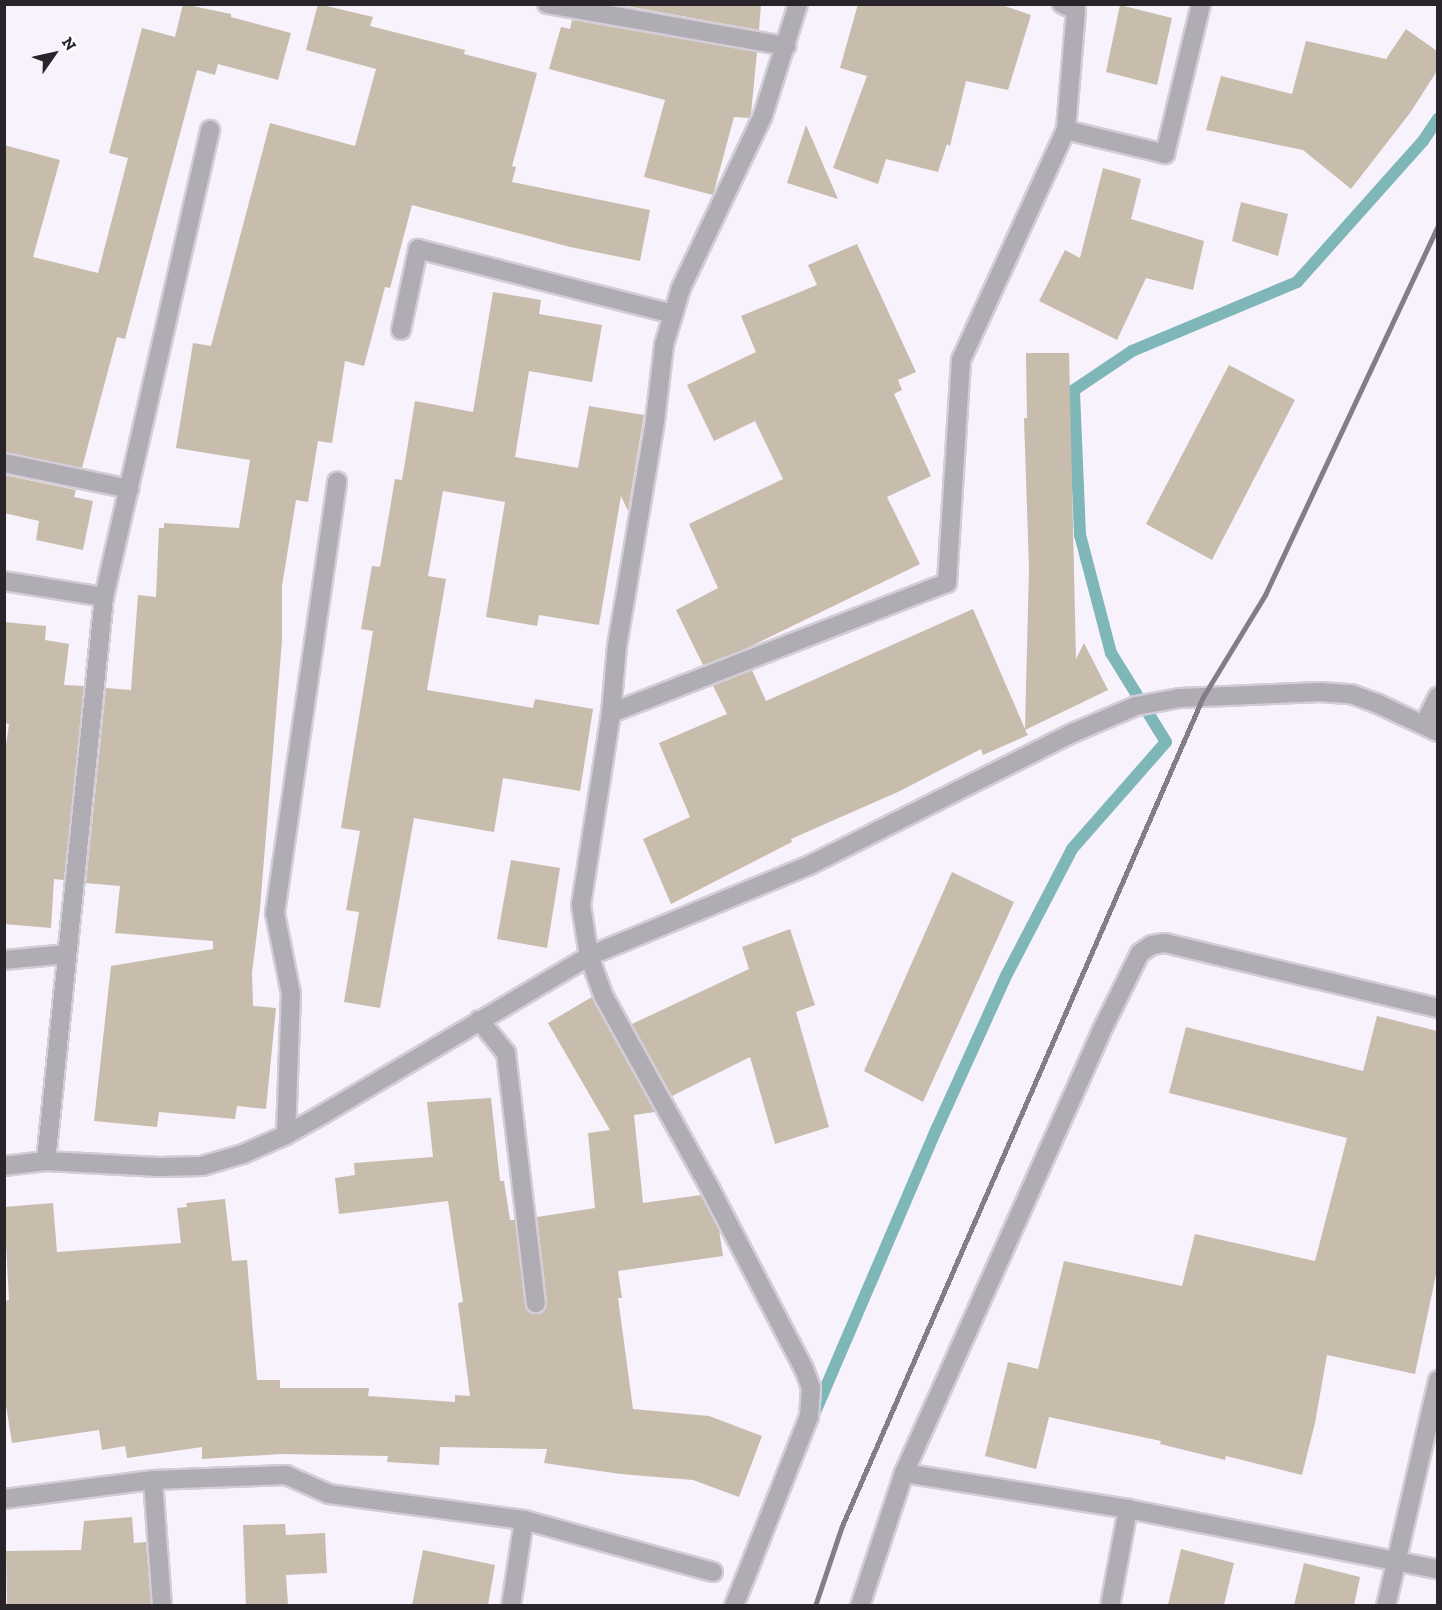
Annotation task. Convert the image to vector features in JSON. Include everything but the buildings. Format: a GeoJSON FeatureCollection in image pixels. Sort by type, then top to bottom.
{"type":"FeatureCollection","features":[{"type":"Feature","properties":{"kind":"street"},"geometry":{"type":"LineString","coordinates":[[734,1605],[809,1417],[812,1389],[804,1369],[711,1190],[604,997],[589,956],[581,904],[611,713],[617,646],[655,421],[664,345],[681,288],[763,115],[798,4]]}},
{"type":"Feature","properties":{"kind":"street"},"geometry":{"type":"LineString","coordinates":[[611,713],[947,583],[961,360],[1066,130],[1076,10],[1062,4]]}},
{"type":"Feature","properties":{"kind":"street"},"geometry":{"type":"LineString","coordinates":[[1066,130],[1165,154],[1201,4]]}},
{"type":"Feature","properties":{"kind":"street"},"geometry":{"type":"LineString","coordinates":[[554,5],[786,46]]}},
{"type":"Feature","properties":{"kind":"street"},"geometry":{"type":"LineString","coordinates":[[46,1161],[104,597],[210,130]]}},
{"type":"Feature","properties":{"kind":"street"},"geometry":{"type":"LineString","coordinates":[[401,330],[418,249],[673,314]]}},
{"type":"Feature","properties":{"kind":"street"},"geometry":{"type":"LineString","coordinates":[[4,463],[129,489]]}},
{"type":"Feature","properties":{"kind":"street"},"geometry":{"type":"LineString","coordinates":[[286,1135],[291,994],[275,913],[337,481]]}},
{"type":"Feature","properties":{"kind":"street"},"geometry":{"type":"LineString","coordinates":[[4,581],[104,597]]}},
{"type":"Feature","properties":{"kind":"street"},"geometry":{"type":"LineString","coordinates":[[4,1166],[46,1161],[159,1167],[202,1166],[243,1154],[286,1135],[589,956],[810,864],[1075,732],[1136,706],[1180,698],[1320,692],[1351,694],[1431,728],[1437,696]]}},
{"type":"Feature","properties":{"kind":"street"},"geometry":{"type":"LineString","coordinates":[[860,1605],[904,1473],[1100,1034],[1140,953],[1152,945],[1165,943],[1437,1008]]}},
{"type":"Feature","properties":{"kind":"street"},"geometry":{"type":"LineString","coordinates":[[4,960],[67,954]]}},
{"type":"Feature","properties":{"kind":"street"},"geometry":{"type":"LineString","coordinates":[[479,1020],[506,1053],[536,1303]]}},
{"type":"Feature","properties":{"kind":"street"},"geometry":{"type":"LineString","coordinates":[[1386,1605],[1394,1560],[1437,1380]]}},
{"type":"Feature","properties":{"kind":"street"},"geometry":{"type":"LineString","coordinates":[[904,1473],[1128,1509],[1437,1569]]}},
{"type":"Feature","properties":{"kind":"street"},"geometry":{"type":"LineString","coordinates":[[4,1499],[153,1480],[286,1475],[329,1494],[524,1520],[713,1572]]}},
{"type":"Feature","properties":{"kind":"street"},"geometry":{"type":"LineString","coordinates":[[153,1480],[162,1605]]}},
{"type":"Feature","properties":{"kind":"street"},"geometry":{"type":"LineString","coordinates":[[1110,1605],[1128,1509]]}},
{"type":"Feature","properties":{"kind":"street"},"geometry":{"type":"LineString","coordinates":[[511,1605],[524,1520]]}},
{"type":"Feature","properties":{"kind":"waterway"},"geometry":{"type":"LineString","coordinates":[[813,1417],[937,1128],[1007,974],[1072,849],[1166,742],[1111,653],[1080,535],[1074,390],[1132,351],[1297,282],[1423,141],[1438,119]]}},
{"type":"Feature","properties":{"kind":"railway"},"geometry":{"type":"LineString","coordinates":[[815,1606],[842,1526],[1203,697],[1265,595],[1438,225]]}}]}
